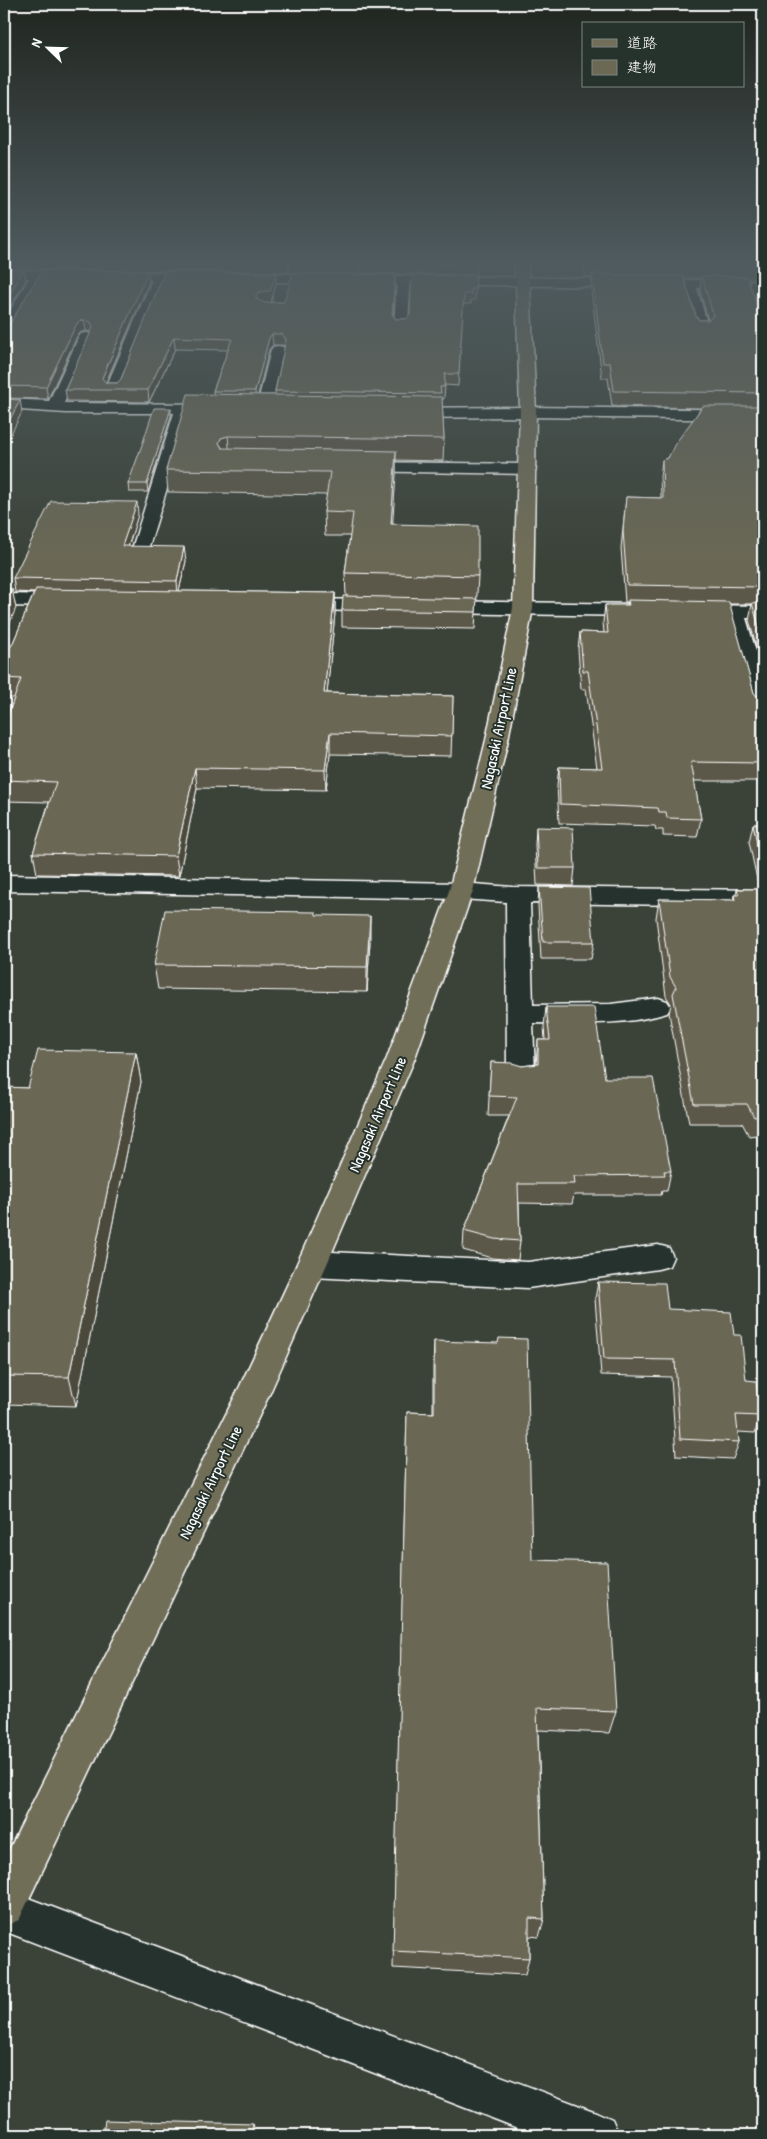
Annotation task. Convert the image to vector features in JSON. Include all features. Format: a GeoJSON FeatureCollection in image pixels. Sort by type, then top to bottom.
{"type":"FeatureCollection","features":[{"type":"Feature","properties":{"kind":"main road","name":"Nagasaki Airport Line"},"geometry":{"type":"LineString","coordinates":[[4,1905],[253,1393],[312,1264],[401,1058],[460,891],[497,740],[523,608],[528,469],[526,361]]}},
{"type":"Feature","properties":{"kind":"street"},"geometry":{"type":"LineString","coordinates":[[55,406],[75,361]]}},
{"type":"Feature","properties":{"kind":"street"},"geometry":{"type":"LineString","coordinates":[[113,390],[125,361]]}},
{"type":"Feature","properties":{"kind":"street"},"geometry":{"type":"LineString","coordinates":[[264,410],[275,361]]}},
{"type":"Feature","properties":{"kind":"street"},"geometry":{"type":"LineString","coordinates":[[53,368],[72,368]]}},
{"type":"Feature","properties":{"kind":"street"},"geometry":{"type":"LineString","coordinates":[[103,373],[139,374]]}},
{"type":"Feature","properties":{"kind":"street"},"geometry":{"type":"LineString","coordinates":[[4,404],[66,408],[282,410]]}},
{"type":"Feature","properties":{"kind":"street"},"geometry":{"type":"LineString","coordinates":[[140,552],[183,409]]}},
{"type":"Feature","properties":{"kind":"street"},"geometry":{"type":"LineString","coordinates":[[390,412],[763,415]]}},
{"type":"Feature","properties":{"kind":"street"},"geometry":{"type":"LineString","coordinates":[[340,466],[528,469]]}},
{"type":"Feature","properties":{"kind":"street"},"geometry":{"type":"LineString","coordinates":[[4,600],[82,602]]}},
{"type":"Feature","properties":{"kind":"street"},"geometry":{"type":"LineString","coordinates":[[24,619],[31,601]]}},
{"type":"Feature","properties":{"kind":"street"},"geometry":{"type":"LineString","coordinates":[[278,605],[396,606]]}},
{"type":"Feature","properties":{"kind":"street"},"geometry":{"type":"LineString","coordinates":[[425,607],[658,611]]}},
{"type":"Feature","properties":{"kind":"street"},"geometry":{"type":"LineString","coordinates":[[677,611],[763,612]]}},
{"type":"Feature","properties":{"kind":"street"},"geometry":{"type":"LineString","coordinates":[[735,612],[762,702]]}},
{"type":"Feature","properties":{"kind":"street"},"geometry":{"type":"LineString","coordinates":[[4,883],[460,891],[518,895],[763,898]]}},
{"type":"Feature","properties":{"kind":"street"},"geometry":{"type":"LineString","coordinates":[[518,895],[521,1074]]}},
{"type":"Feature","properties":{"kind":"street"},"geometry":{"type":"LineString","coordinates":[[519,1014],[611,1013],[658,1008]]}},
{"type":"Feature","properties":{"kind":"street"},"geometry":{"type":"LineString","coordinates":[[312,1264],[528,1275],[658,1257]]}},
{"type":"Feature","properties":{"kind":"street"},"geometry":{"type":"LineString","coordinates":[[4,1910],[579,2132]]}},
{"type":"Feature","properties":{"kind":"building"},"geometry":{"type":"Polygon","coordinates":[[[4,361],[59,361],[46,387],[4,386],[4,361]]]}},
{"type":"Feature","properties":{"kind":"building"},"geometry":{"type":"Polygon","coordinates":[[[78,361],[109,361],[102,378],[106,383],[117,383],[121,379],[128,361],[162,361],[148,390],[65,390],[78,361]]]}},
{"type":"Feature","properties":{"kind":"building"},"geometry":{"type":"Polygon","coordinates":[[[224,361],[263,361],[255,391],[213,391],[224,361]]]}},
{"type":"Feature","properties":{"kind":"building"},"geometry":{"type":"Polygon","coordinates":[[[281,361],[460,361],[459,374],[445,374],[444,387],[440,387],[441,393],[275,391],[281,361]]]}},
{"type":"Feature","properties":{"kind":"building"},"geometry":{"type":"Polygon","coordinates":[[[603,361],[763,361],[763,393],[614,391],[610,363],[603,363],[603,361]]]}},
{"type":"Feature","properties":{"kind":"building"},"geometry":{"type":"Polygon","coordinates":[[[188,394],[442,397],[444,439],[228,436],[221,438],[219,443],[222,448],[396,451],[391,524],[478,526],[478,576],[345,573],[353,513],[324,512],[330,472],[166,470],[188,394]]]}},
{"type":"Feature","properties":{"kind":"building"},"geometry":{"type":"Polygon","coordinates":[[[4,399],[20,400],[4,431],[4,399]]]}},
{"type":"Feature","properties":{"kind":"building"},"geometry":{"type":"Polygon","coordinates":[[[703,406],[763,406],[763,587],[627,585],[623,531],[626,497],[663,498],[662,460],[668,458],[675,444],[703,406]]]}},
{"type":"Feature","properties":{"kind":"building"},"geometry":{"type":"Polygon","coordinates":[[[154,408],[171,408],[147,484],[128,484],[143,442],[154,408]]]}},
{"type":"Feature","properties":{"kind":"building"},"geometry":{"type":"Polygon","coordinates":[[[51,501],[137,502],[122,546],[184,547],[177,581],[13,578],[51,501]]]}},
{"type":"Feature","properties":{"kind":"building"},"geometry":{"type":"Polygon","coordinates":[[[4,588],[12,589],[4,609],[4,588]]]}},
{"type":"Feature","properties":{"kind":"building"},"geometry":{"type":"Polygon","coordinates":[[[36,589],[335,593],[324,693],[453,696],[452,736],[330,733],[325,770],[195,768],[176,856],[33,853],[56,782],[4,780],[4,726],[21,679],[4,678],[4,651],[8,650],[12,645],[36,589]]]}},
{"type":"Feature","properties":{"kind":"building"},"geometry":{"type":"Polygon","coordinates":[[[343,596],[477,599],[476,612],[342,610],[343,596]]]}},
{"type":"Feature","properties":{"kind":"building"},"geometry":{"type":"Polygon","coordinates":[[[628,600],[729,602],[754,693],[763,699],[763,763],[691,762],[701,819],[667,818],[666,812],[659,812],[658,808],[560,804],[559,767],[602,768],[588,671],[583,671],[580,632],[608,633],[605,605],[629,605],[628,600]]]}},
{"type":"Feature","properties":{"kind":"building"},"geometry":{"type":"Polygon","coordinates":[[[763,602],[763,640],[752,603],[763,602]]]}},
{"type":"Feature","properties":{"kind":"building"},"geometry":{"type":"Polygon","coordinates":[[[753,824],[763,824],[763,867],[762,867],[753,824]]]}},
{"type":"Feature","properties":{"kind":"building"},"geometry":{"type":"Polygon","coordinates":[[[536,827],[573,828],[575,868],[538,868],[536,827]]]}},
{"type":"Feature","properties":{"kind":"building"},"geometry":{"type":"Polygon","coordinates":[[[539,887],[589,888],[594,942],[543,942],[539,887]]]}},
{"type":"Feature","properties":{"kind":"building"},"geometry":{"type":"Polygon","coordinates":[[[737,889],[763,889],[763,1121],[761,1116],[754,1117],[747,1104],[694,1104],[673,994],[676,987],[670,977],[659,899],[735,900],[734,895],[739,895],[737,889]]]}},
{"type":"Feature","properties":{"kind":"building"},"geometry":{"type":"Polygon","coordinates":[[[165,910],[316,912],[316,915],[370,916],[367,967],[154,965],[165,910]]]}},
{"type":"Feature","properties":{"kind":"building"},"geometry":{"type":"Polygon","coordinates":[[[546,1007],[594,1007],[605,1078],[653,1078],[671,1171],[664,1171],[665,1175],[574,1176],[575,1184],[518,1184],[520,1241],[494,1239],[464,1231],[517,1097],[489,1096],[491,1062],[512,1063],[522,1066],[538,1064],[538,1040],[550,1040],[546,1007]]]}},
{"type":"Feature","properties":{"kind":"building"},"geometry":{"type":"Polygon","coordinates":[[[38,1050],[136,1052],[69,1377],[4,1376],[4,1087],[28,1088],[38,1050]]]}},
{"type":"Feature","properties":{"kind":"building"},"geometry":{"type":"Polygon","coordinates":[[[598,1282],[665,1283],[668,1309],[731,1312],[734,1335],[741,1335],[746,1380],[756,1381],[760,1416],[736,1415],[739,1442],[680,1439],[675,1360],[604,1359],[598,1282]]]}},
{"type":"Feature","properties":{"kind":"building"},"geometry":{"type":"Polygon","coordinates":[[[499,1338],[527,1339],[532,1560],[607,1562],[616,1711],[537,1708],[544,1919],[529,1918],[529,1958],[393,1951],[407,1412],[434,1413],[434,1341],[498,1343],[499,1338]]]}},
{"type":"Feature","properties":{"kind":"building"},"geometry":{"type":"Polygon","coordinates":[[[105,2120],[253,2124],[252,2135],[103,2135],[105,2120]]]}}]}
